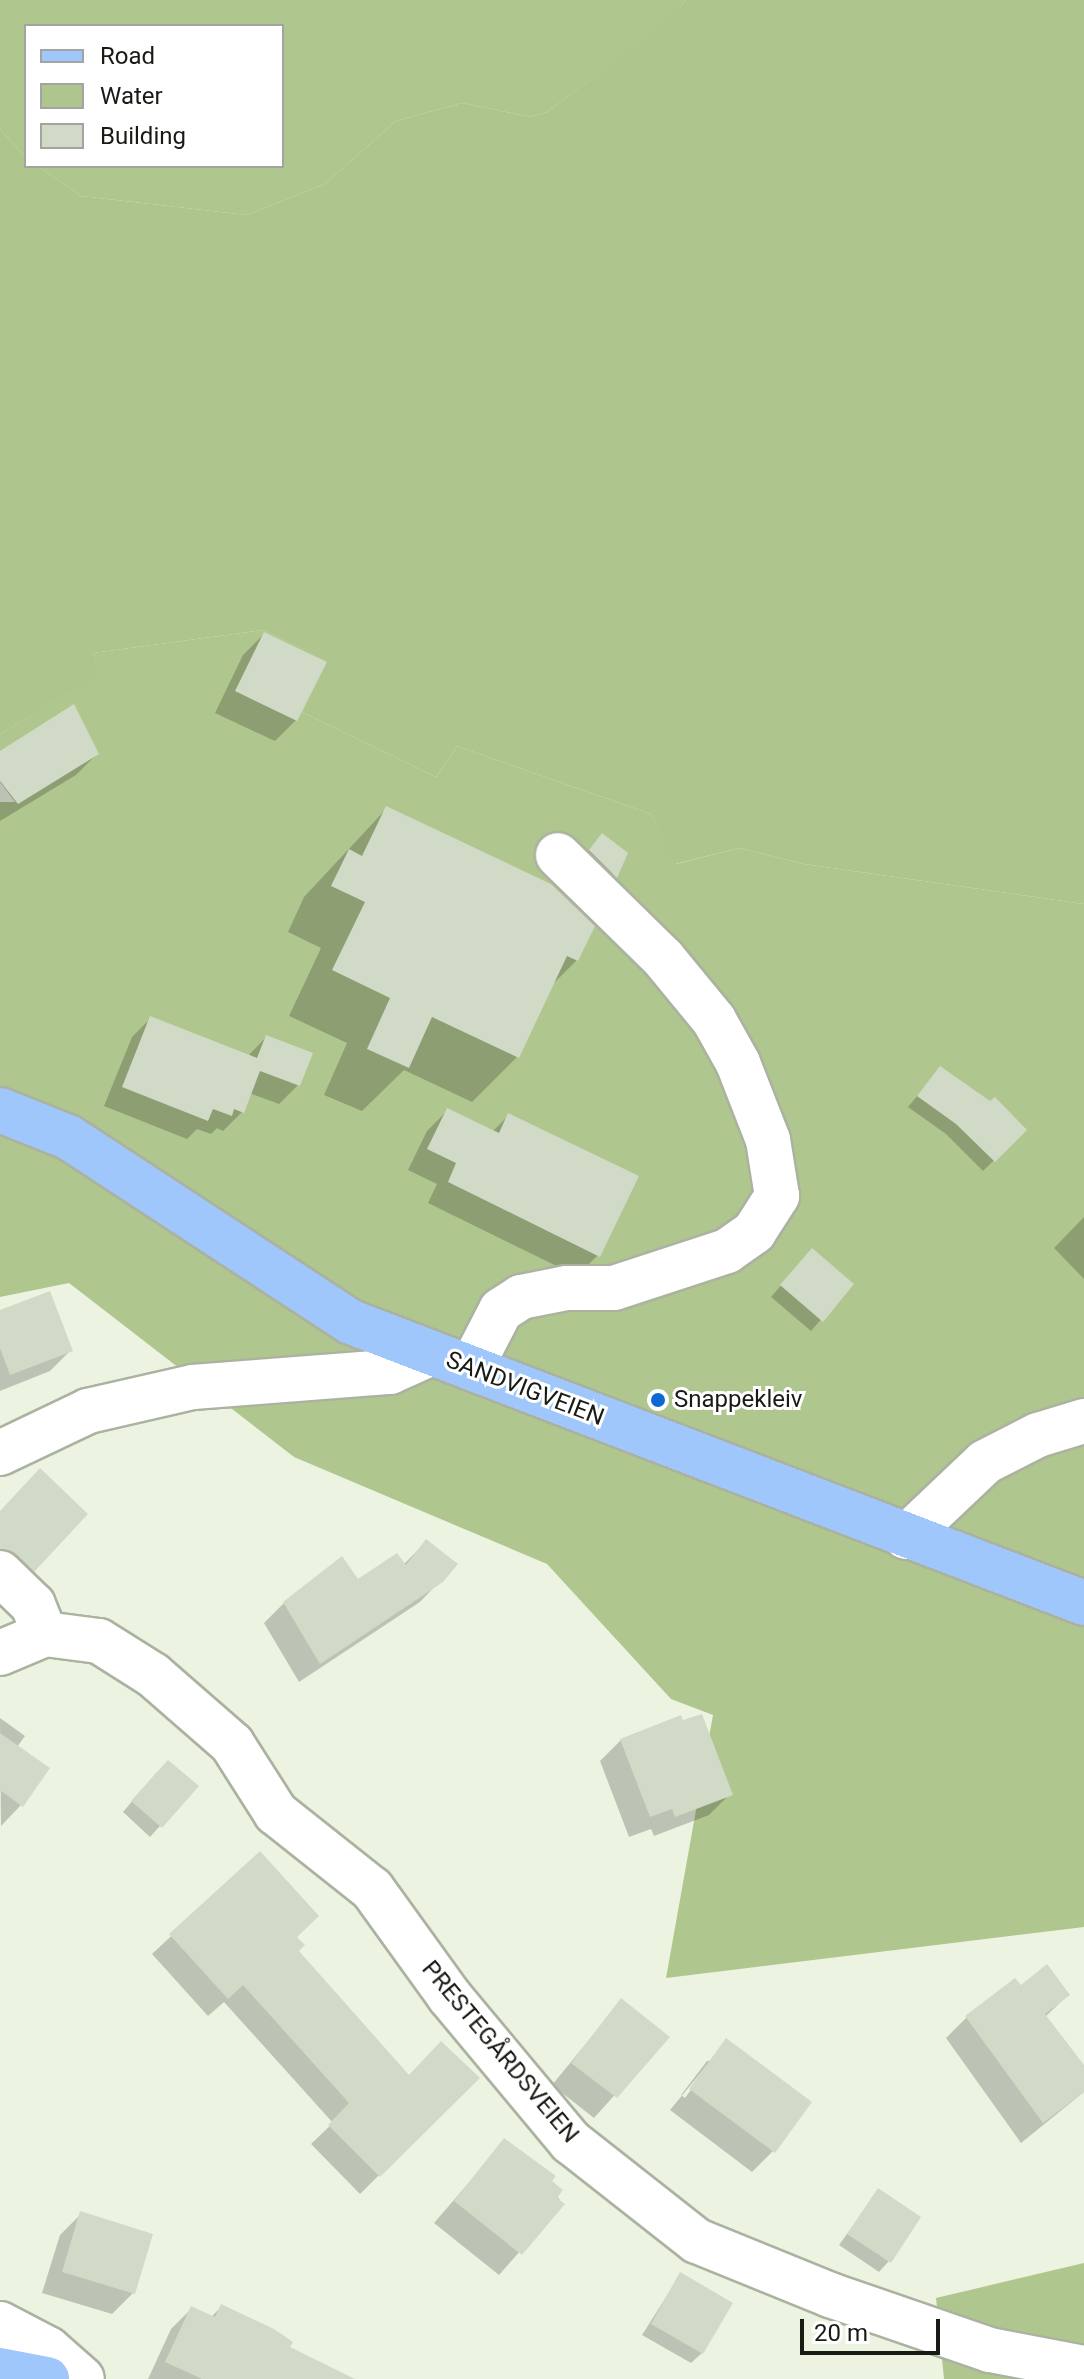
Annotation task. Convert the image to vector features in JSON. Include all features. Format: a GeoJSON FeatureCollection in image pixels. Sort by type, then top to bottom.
{"type":"FeatureCollection","features":[{"type":"Feature","properties":{"kind":"main road","name":"SANDVIGVEIEN"},"geometry":{"type":"LineString","coordinates":[[0,1110],[68,1137],[351,1322],[1084,1603]]}},
{"type":"Feature","properties":{"kind":"main road"},"geometry":{"type":"LineString","coordinates":[[0,2370],[47,2379]]}},
{"type":"Feature","properties":{"kind":"street"},"geometry":{"type":"LineString","coordinates":[[471,1368],[501,1310],[521,1297],[567,1288],[614,1288],[727,1251],[754,1232],[777,1196],[768,1140],[738,1063],[714,1020],[663,958],[558,855]]}},
{"type":"Feature","properties":{"kind":"street"},"geometry":{"type":"LineString","coordinates":[[0,1453],[88,1411],[193,1387],[390,1372],[430,1354]]}},
{"type":"Feature","properties":{"kind":"street"},"geometry":{"type":"LineString","coordinates":[[906,1537],[985,1462],[1038,1435],[1084,1421]]}},
{"type":"Feature","properties":{"kind":"street"},"geometry":{"type":"LineString","coordinates":[[0,1573],[33,1605],[45,1634],[0,1653]]}},
{"type":"Feature","properties":{"kind":"street","name":"PRESTEGÅRDSVEIEN"},"geometry":{"type":"LineString","coordinates":[[45,1634],[99,1641],[153,1675],[232,1744],[276,1813],[372,1889],[450,1997],[571,2142],[697,2241],[830,2295],[990,2350],[1084,2368]]}},
{"type":"Feature","properties":{"kind":"street"},"geometry":{"type":"LineString","coordinates":[[0,2324],[48,2349],[82,2379]]}},
{"type":"Feature","properties":{"kind":"shaded area"},"geometry":{"type":"Polygon","coordinates":[[[0,0],[686,0],[665,25],[547,112],[531,117],[462,103],[396,121],[325,184],[247,215],[81,196],[41,168],[284,168],[284,24],[24,24],[24,156],[0,129],[0,0]]]}},
{"type":"Feature","properties":{"kind":"shaded area"},"geometry":{"type":"Polygon","coordinates":[[[263,630],[327,660],[302,712],[436,777],[457,746],[651,814],[676,864],[739,848],[804,864],[1084,904],[1084,1927],[666,1978],[713,1715],[671,1699],[547,1564],[294,1457],[69,1283],[0,1297],[0,802],[15,802],[0,782],[0,734],[98,675],[93,653],[263,630]]]}},
{"type":"Feature","properties":{"kind":"shaded area"},"geometry":{"type":"Polygon","coordinates":[[[1084,2263],[1084,2379],[944,2379],[936,2298],[1084,2263]]]}},
{"type":"Feature","properties":{"kind":"water"},"geometry":{"type":"Polygon","coordinates":[[[686,0],[1084,0],[1084,904],[804,864],[739,848],[675,864],[651,814],[457,746],[436,777],[302,712],[326,660],[263,630],[93,653],[99,675],[0,734],[0,129],[24,156],[24,168],[41,168],[81,196],[247,215],[325,184],[396,121],[462,103],[531,117],[547,112],[664,25],[686,0]]]}},
{"type":"Feature","properties":{"kind":"building"},"geometry":{"type":"Polygon","coordinates":[[[264,632],[327,662],[297,721],[235,691],[264,632]]]}},
{"type":"Feature","properties":{"kind":"building"},"geometry":{"type":"Polygon","coordinates":[[[74,704],[99,754],[18,804],[0,781],[0,751],[74,704]]]}},
{"type":"Feature","properties":{"kind":"building"},"geometry":{"type":"Polygon","coordinates":[[[386,806],[551,884],[595,926],[578,961],[567,956],[519,1058],[432,1017],[409,1068],[367,1049],[390,998],[332,970],[365,902],[331,886],[349,849],[362,856],[386,806]]]}},
{"type":"Feature","properties":{"kind":"building"},"geometry":{"type":"Polygon","coordinates":[[[602,833],[628,853],[617,878],[589,850],[602,833]]]}},
{"type":"Feature","properties":{"kind":"building"},"geometry":{"type":"Polygon","coordinates":[[[150,1016],[257,1058],[266,1035],[313,1053],[300,1086],[260,1071],[244,1113],[234,1109],[232,1116],[213,1109],[208,1121],[122,1087],[150,1016]]]}},
{"type":"Feature","properties":{"kind":"building"},"geometry":{"type":"Polygon","coordinates":[[[940,1066],[990,1101],[995,1097],[1027,1130],[995,1162],[956,1124],[917,1096],[940,1066]]]}},
{"type":"Feature","properties":{"kind":"building"},"geometry":{"type":"Polygon","coordinates":[[[447,1108],[499,1133],[508,1113],[639,1176],[600,1257],[448,1182],[456,1163],[427,1149],[447,1108]]]}},
{"type":"Feature","properties":{"kind":"building"},"geometry":{"type":"Polygon","coordinates":[[[812,1248],[854,1284],[823,1322],[780,1285],[812,1248]]]}},
{"type":"Feature","properties":{"kind":"building"},"geometry":{"type":"Polygon","coordinates":[[[50,1291],[73,1351],[10,1375],[0,1348],[0,1310],[50,1291]]]}},
{"type":"Feature","properties":{"kind":"building"},"geometry":{"type":"Polygon","coordinates":[[[40,1468],[88,1514],[34,1572],[17,1555],[0,1549],[0,1511],[40,1468]]]}},
{"type":"Feature","properties":{"kind":"building"},"geometry":{"type":"Polygon","coordinates":[[[426,1539],[458,1564],[443,1582],[320,1664],[283,1602],[342,1556],[358,1579],[397,1553],[406,1565],[426,1539]]]}},
{"type":"Feature","properties":{"kind":"building"},"geometry":{"type":"Polygon","coordinates":[[[702,1714],[733,1795],[675,1817],[672,1809],[650,1817],[620,1739],[681,1715],[683,1720],[702,1714]]]}},
{"type":"Feature","properties":{"kind":"building"},"geometry":{"type":"Polygon","coordinates":[[[0,1733],[50,1768],[23,1807],[0,1790],[0,1733]]]}},
{"type":"Feature","properties":{"kind":"building"},"geometry":{"type":"Polygon","coordinates":[[[168,1760],[199,1786],[162,1828],[131,1801],[168,1760]]]}},
{"type":"Feature","properties":{"kind":"building"},"geometry":{"type":"Polygon","coordinates":[[[260,1851],[319,1916],[297,1937],[305,1945],[299,1951],[409,2075],[441,2041],[480,2078],[380,2177],[328,2125],[349,2103],[243,1985],[228,1999],[169,1934],[260,1851]]]}},
{"type":"Feature","properties":{"kind":"building"},"geometry":{"type":"Polygon","coordinates":[[[1047,1964],[1070,1995],[1045,2014],[1084,2065],[1084,2092],[1043,2123],[965,2016],[1015,1978],[1021,1985],[1047,1964]]]}},
{"type":"Feature","properties":{"kind":"building"},"geometry":{"type":"Polygon","coordinates":[[[621,1998],[670,2037],[617,2098],[571,2063],[621,1998]]]}},
{"type":"Feature","properties":{"kind":"building"},"geometry":{"type":"Polygon","coordinates":[[[726,2038],[812,2102],[775,2153],[689,2089],[726,2038]]]}},
{"type":"Feature","properties":{"kind":"building"},"geometry":{"type":"Polygon","coordinates":[[[504,2138],[556,2176],[552,2181],[563,2190],[557,2198],[565,2204],[522,2255],[454,2201],[504,2138]]]}},
{"type":"Feature","properties":{"kind":"building"},"geometry":{"type":"Polygon","coordinates":[[[878,2188],[921,2217],[891,2263],[847,2234],[878,2188]]]}},
{"type":"Feature","properties":{"kind":"building"},"geometry":{"type":"Polygon","coordinates":[[[80,2211],[153,2234],[135,2294],[62,2272],[80,2211]]]}},
{"type":"Feature","properties":{"kind":"building"},"geometry":{"type":"Polygon","coordinates":[[[680,2272],[733,2303],[703,2354],[651,2324],[680,2272]]]}},
{"type":"Feature","properties":{"kind":"building"},"geometry":{"type":"Polygon","coordinates":[[[221,2304],[274,2329],[293,2342],[290,2347],[355,2379],[202,2379],[165,2362],[191,2306],[215,2317],[221,2304]]]}},
{"type":"Feature","properties":{"kind":"place","name":"Snappekleiv"},"geometry":{"type":"Point","coordinates":[658,1400]}}]}
